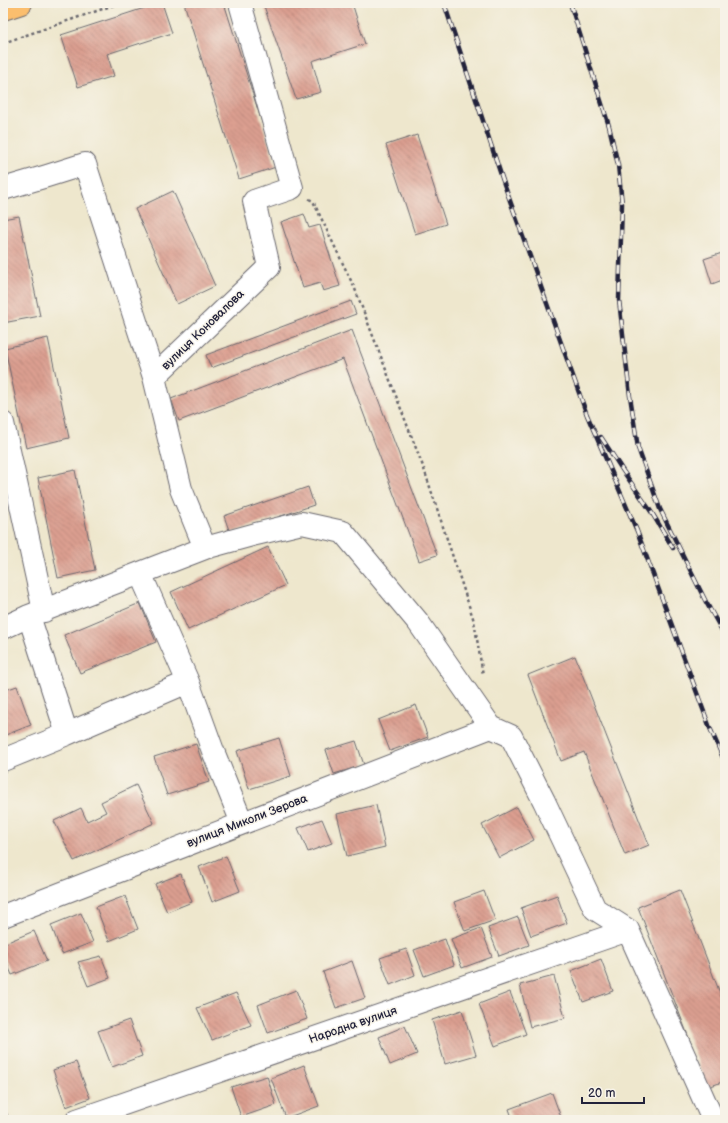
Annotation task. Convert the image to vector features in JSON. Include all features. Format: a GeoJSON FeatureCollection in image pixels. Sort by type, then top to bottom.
{"type":"FeatureCollection","features":[{"type":"Feature","properties":{"kind":"main road"},"geometry":{"type":"LineString","coordinates":[[3,9],[21,3]]}},
{"type":"Feature","properties":{"kind":"street"},"geometry":{"type":"LineString","coordinates":[[240,3],[292,188]]}},
{"type":"Feature","properties":{"kind":"street"},"geometry":{"type":"LineString","coordinates":[[3,189],[85,164],[154,377]]}},
{"type":"Feature","properties":{"kind":"street","name":"вулиця Коновалова"},"geometry":{"type":"LineString","coordinates":[[204,548],[181,489],[154,377],[269,267],[254,201],[292,188]]}},
{"type":"Feature","properties":{"kind":"street"},"geometry":{"type":"LineString","coordinates":[[3,423],[36,613],[67,734]]}},
{"type":"Feature","properties":{"kind":"street"},"geometry":{"type":"LineString","coordinates":[[3,628],[36,613],[204,548],[302,523],[343,532],[418,622],[491,727],[511,736],[544,801],[594,910],[628,930],[713,1120]]}},
{"type":"Feature","properties":{"kind":"street"},"geometry":{"type":"LineString","coordinates":[[140,573],[188,682],[213,751],[242,823]]}},
{"type":"Feature","properties":{"kind":"street"},"geometry":{"type":"LineString","coordinates":[[3,760],[188,682]]}},
{"type":"Feature","properties":{"kind":"street","name":"вулиця Миколи Зерова"},"geometry":{"type":"LineString","coordinates":[[3,916],[491,727]]}},
{"type":"Feature","properties":{"kind":"street","name":"Народна вулиця"},"geometry":{"type":"LineString","coordinates":[[77,1120],[628,930]]}},
{"type":"Feature","properties":{"kind":"path"},"geometry":{"type":"LineString","coordinates":[[3,43],[120,3]]}},
{"type":"Feature","properties":{"kind":"path"},"geometry":{"type":"LineString","coordinates":[[292,188],[313,201],[355,289],[426,476],[474,621],[484,682]]}},
{"type":"Feature","properties":{"kind":"building"},"geometry":{"type":"Polygon","coordinates":[[[162,3],[172,33],[107,54],[114,76],[78,87],[61,35],[162,3]]]}},
{"type":"Feature","properties":{"kind":"building"},"geometry":{"type":"Polygon","coordinates":[[[184,3],[224,3],[276,167],[239,179],[184,3]]]}},
{"type":"Feature","properties":{"kind":"building"},"geometry":{"type":"Polygon","coordinates":[[[263,3],[352,3],[365,44],[312,61],[321,92],[296,99],[263,3]]]}},
{"type":"Feature","properties":{"kind":"building"},"geometry":{"type":"Polygon","coordinates":[[[417,135],[446,224],[415,234],[386,145],[417,135]]]}},
{"type":"Feature","properties":{"kind":"building"},"geometry":{"type":"Polygon","coordinates":[[[3,155],[7,172],[3,173],[3,155]]]}},
{"type":"Feature","properties":{"kind":"building"},"geometry":{"type":"Polygon","coordinates":[[[173,191],[215,286],[177,304],[135,209],[173,191]]]}},
{"type":"Feature","properties":{"kind":"building"},"geometry":{"type":"Polygon","coordinates":[[[304,214],[309,228],[320,225],[340,286],[323,291],[320,283],[303,288],[281,222],[304,214]]]}},
{"type":"Feature","properties":{"kind":"building"},"geometry":{"type":"Polygon","coordinates":[[[19,216],[40,316],[3,323],[3,219],[19,216]]]}},
{"type":"Feature","properties":{"kind":"building"},"geometry":{"type":"Polygon","coordinates":[[[725,252],[725,279],[712,284],[704,259],[725,252]]]}},
{"type":"Feature","properties":{"kind":"building"},"geometry":{"type":"Polygon","coordinates":[[[351,301],[356,314],[211,368],[206,355],[351,301]]]}},
{"type":"Feature","properties":{"kind":"building"},"geometry":{"type":"Polygon","coordinates":[[[352,330],[437,555],[419,561],[343,359],[179,421],[171,399],[352,330]]]}},
{"type":"Feature","properties":{"kind":"building"},"geometry":{"type":"Polygon","coordinates":[[[48,338],[69,438],[26,448],[5,348],[48,338]]]}},
{"type":"Feature","properties":{"kind":"building"},"geometry":{"type":"Polygon","coordinates":[[[75,470],[95,570],[58,578],[38,478],[75,470]]]}},
{"type":"Feature","properties":{"kind":"building"},"geometry":{"type":"Polygon","coordinates":[[[308,487],[314,505],[230,533],[224,516],[308,487]]]}},
{"type":"Feature","properties":{"kind":"building"},"geometry":{"type":"Polygon","coordinates":[[[268,547],[286,585],[188,630],[171,592],[268,547]]]}},
{"type":"Feature","properties":{"kind":"building"},"geometry":{"type":"Polygon","coordinates":[[[140,603],[156,642],[80,673],[64,635],[140,603]]]}},
{"type":"Feature","properties":{"kind":"building"},"geometry":{"type":"Polygon","coordinates":[[[575,656],[649,845],[625,855],[584,752],[561,761],[528,675],[575,656]]]}},
{"type":"Feature","properties":{"kind":"building"},"geometry":{"type":"Polygon","coordinates":[[[17,686],[31,725],[3,736],[3,691],[17,686]]]}},
{"type":"Feature","properties":{"kind":"building"},"geometry":{"type":"Polygon","coordinates":[[[416,705],[428,737],[390,751],[378,720],[416,705]]]}},
{"type":"Feature","properties":{"kind":"building"},"geometry":{"type":"Polygon","coordinates":[[[279,738],[291,776],[249,789],[237,751],[279,738]]]}},
{"type":"Feature","properties":{"kind":"building"},"geometry":{"type":"Polygon","coordinates":[[[356,741],[364,765],[334,774],[326,750],[356,741]]]}},
{"type":"Feature","properties":{"kind":"building"},"geometry":{"type":"Polygon","coordinates":[[[196,744],[209,782],[167,795],[154,757],[196,744]]]}},
{"type":"Feature","properties":{"kind":"building"},"geometry":{"type":"Polygon","coordinates":[[[136,785],[154,823],[74,861],[54,821],[81,808],[87,821],[106,812],[101,802],[136,785]]]}},
{"type":"Feature","properties":{"kind":"building"},"geometry":{"type":"Polygon","coordinates":[[[376,805],[385,847],[347,856],[337,814],[376,805]]]}},
{"type":"Feature","properties":{"kind":"building"},"geometry":{"type":"Polygon","coordinates":[[[517,807],[534,840],[499,858],[482,825],[517,807]]]}},
{"type":"Feature","properties":{"kind":"building"},"geometry":{"type":"Polygon","coordinates":[[[322,819],[332,843],[308,852],[298,828],[322,819]]]}},
{"type":"Feature","properties":{"kind":"building"},"geometry":{"type":"Polygon","coordinates":[[[226,856],[240,891],[212,902],[199,867],[226,856]]]}},
{"type":"Feature","properties":{"kind":"building"},"geometry":{"type":"Polygon","coordinates":[[[181,874],[192,902],[167,912],[155,884],[181,874]]]}},
{"type":"Feature","properties":{"kind":"building"},"geometry":{"type":"Polygon","coordinates":[[[680,890],[725,1006],[725,1081],[708,1087],[638,907],[680,890]]]}},
{"type":"Feature","properties":{"kind":"building"},"geometry":{"type":"Polygon","coordinates":[[[484,891],[495,920],[465,931],[454,902],[484,891]]]}},
{"type":"Feature","properties":{"kind":"building"},"geometry":{"type":"Polygon","coordinates":[[[557,895],[567,923],[531,936],[521,908],[557,895]]]}},
{"type":"Feature","properties":{"kind":"building"},"geometry":{"type":"Polygon","coordinates":[[[125,896],[138,929],[109,941],[96,907],[125,896]]]}},
{"type":"Feature","properties":{"kind":"building"},"geometry":{"type":"Polygon","coordinates":[[[81,913],[93,942],[62,954],[51,925],[81,913]]]}},
{"type":"Feature","properties":{"kind":"building"},"geometry":{"type":"Polygon","coordinates":[[[518,917],[529,945],[499,956],[488,928],[518,917]]]}},
{"type":"Feature","properties":{"kind":"building"},"geometry":{"type":"Polygon","coordinates":[[[481,928],[492,957],[462,968],[451,939],[481,928]]]}},
{"type":"Feature","properties":{"kind":"building"},"geometry":{"type":"Polygon","coordinates":[[[34,931],[47,961],[12,975],[3,954],[3,944],[34,931]]]}},
{"type":"Feature","properties":{"kind":"building"},"geometry":{"type":"Polygon","coordinates":[[[445,939],[454,965],[424,976],[414,950],[445,939]]]}},
{"type":"Feature","properties":{"kind":"building"},"geometry":{"type":"Polygon","coordinates":[[[406,949],[415,975],[390,985],[380,958],[406,949]]]}},
{"type":"Feature","properties":{"kind":"building"},"geometry":{"type":"Polygon","coordinates":[[[101,956],[110,978],[88,986],[78,962],[101,956]]]}},
{"type":"Feature","properties":{"kind":"building"},"geometry":{"type":"Polygon","coordinates":[[[601,959],[613,991],[583,1002],[571,971],[601,959]]]}},
{"type":"Feature","properties":{"kind":"building"},"geometry":{"type":"Polygon","coordinates":[[[352,961],[365,998],[336,1008],[323,972],[352,961]]]}},
{"type":"Feature","properties":{"kind":"building"},"geometry":{"type":"Polygon","coordinates":[[[554,976],[565,1018],[530,1027],[520,985],[554,976]]]}},
{"type":"Feature","properties":{"kind":"building"},"geometry":{"type":"Polygon","coordinates":[[[296,990],[307,1019],[268,1033],[258,1005],[296,990]]]}},
{"type":"Feature","properties":{"kind":"building"},"geometry":{"type":"Polygon","coordinates":[[[510,992],[526,1034],[495,1046],[479,1004],[510,992]]]}},
{"type":"Feature","properties":{"kind":"building"},"geometry":{"type":"Polygon","coordinates":[[[236,993],[251,1025],[212,1040],[197,1008],[236,993]]]}},
{"type":"Feature","properties":{"kind":"building"},"geometry":{"type":"Polygon","coordinates":[[[462,1010],[476,1055],[445,1064],[432,1020],[462,1010]]]}},
{"type":"Feature","properties":{"kind":"building"},"geometry":{"type":"Polygon","coordinates":[[[129,1020],[142,1056],[112,1067],[98,1031],[129,1020]]]}},
{"type":"Feature","properties":{"kind":"building"},"geometry":{"type":"Polygon","coordinates":[[[405,1026],[417,1054],[390,1065],[379,1037],[405,1026]]]}},
{"type":"Feature","properties":{"kind":"building"},"geometry":{"type":"Polygon","coordinates":[[[76,1062],[90,1098],[66,1107],[53,1070],[76,1062]]]}},
{"type":"Feature","properties":{"kind":"building"},"geometry":{"type":"Polygon","coordinates":[[[304,1065],[319,1106],[286,1118],[271,1078],[304,1065]]]}},
{"type":"Feature","properties":{"kind":"building"},"geometry":{"type":"Polygon","coordinates":[[[267,1076],[276,1105],[241,1117],[231,1087],[267,1076]]]}},
{"type":"Feature","properties":{"kind":"building"},"geometry":{"type":"Polygon","coordinates":[[[552,1093],[562,1120],[513,1120],[509,1109],[552,1093]]]}},
{"type":"Feature","properties":{"kind":"building"},"geometry":{"type":"Polygon","coordinates":[[[3,1102],[8,1117],[3,1119],[3,1102]]]}},
{"type":"Feature","properties":{"kind":"railway"},"geometry":{"type":"LineString","coordinates":[[444,3],[504,184],[587,415],[637,531],[710,728],[725,762]]}},
{"type":"Feature","properties":{"kind":"railway"},"geometry":{"type":"LineString","coordinates":[[570,3],[609,126],[618,165],[622,204],[619,300],[630,396],[638,448],[660,509],[706,602],[725,636]]}},
{"type":"Feature","properties":{"kind":"railway"},"geometry":{"type":"LineString","coordinates":[[601,437],[652,513],[673,548]]}}]}
